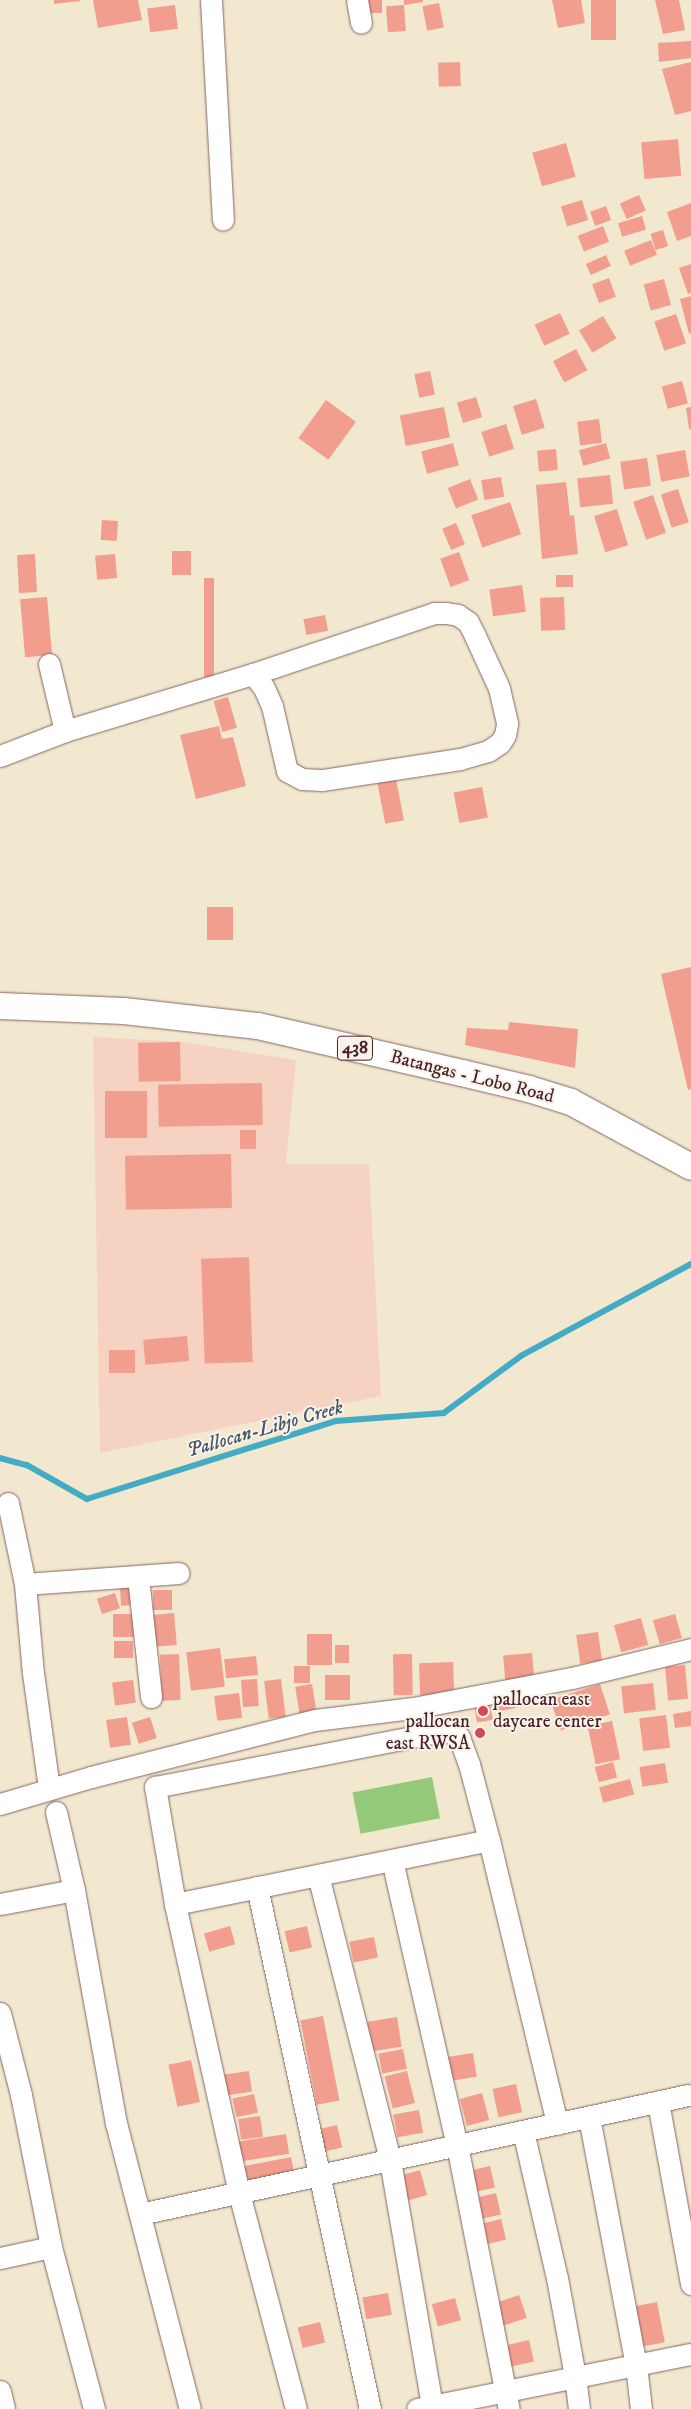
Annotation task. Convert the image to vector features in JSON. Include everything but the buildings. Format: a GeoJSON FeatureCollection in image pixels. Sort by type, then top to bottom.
{"type":"FeatureCollection","features":[{"type":"Feature","properties":{"kind":"main road","name":"Batangas - Lobo Road"},"geometry":{"type":"LineString","coordinates":[[0,1006],[124,1011],[249,1025],[453,1071],[529,1089],[571,1102],[691,1167]]}},
{"type":"Feature","properties":{"kind":"street"},"geometry":{"type":"LineString","coordinates":[[211,0],[223,220]]}},
{"type":"Feature","properties":{"kind":"street"},"geometry":{"type":"LineString","coordinates":[[357,0],[361,23]]}},
{"type":"Feature","properties":{"kind":"street"},"geometry":{"type":"LineString","coordinates":[[0,756],[65,731],[253,674],[434,613],[458,615],[468,622],[499,688],[507,724],[505,735],[500,743],[488,751],[460,759],[322,780],[302,779],[287,771],[272,706],[264,688],[253,674]]}},
{"type":"Feature","properties":{"kind":"street"},"geometry":{"type":"LineString","coordinates":[[49,664],[65,731]]}},
{"type":"Feature","properties":{"kind":"street"},"geometry":{"type":"LineString","coordinates":[[8,1503],[25,1584],[33,1673],[49,1788]]}},
{"type":"Feature","properties":{"kind":"street"},"geometry":{"type":"LineString","coordinates":[[25,1584],[179,1573]]}},
{"type":"Feature","properties":{"kind":"street"},"geometry":{"type":"LineString","coordinates":[[138,1577],[151,1697]]}},
{"type":"Feature","properties":{"kind":"street"},"geometry":{"type":"LineString","coordinates":[[0,1804],[49,1788],[315,1720],[413,1708],[553,1682],[691,1649]]}},
{"type":"Feature","properties":{"kind":"street"},"geometry":{"type":"LineString","coordinates":[[296,2409],[239,2193],[175,1904],[155,1787],[448,1731],[459,1737],[489,1840],[557,2124]]}},
{"type":"Feature","properties":{"kind":"street"},"geometry":{"type":"LineString","coordinates":[[56,1812],[74,1890],[116,2123],[190,2409]]}},
{"type":"Feature","properties":{"kind":"street"},"geometry":{"type":"LineString","coordinates":[[175,1904],[489,1840]]}},
{"type":"Feature","properties":{"kind":"street"},"geometry":{"type":"LineString","coordinates":[[392,1860],[457,2146],[507,2399]]}},
{"type":"Feature","properties":{"kind":"street"},"geometry":{"type":"LineString","coordinates":[[318,1875],[390,2160],[424,2407],[507,2399],[575,2376],[691,2354]]}},
{"type":"Feature","properties":{"kind":"street"},"geometry":{"type":"LineString","coordinates":[[257,1887],[370,2409]]}},
{"type":"Feature","properties":{"kind":"street"},"geometry":{"type":"LineString","coordinates":[[0,1904],[74,1890]]}},
{"type":"Feature","properties":{"kind":"street"},"geometry":{"type":"LineString","coordinates":[[0,2013],[21,2094],[52,2247],[94,2409]]}},
{"type":"Feature","properties":{"kind":"street"},"geometry":{"type":"LineString","coordinates":[[140,2214],[688,2095]]}},
{"type":"Feature","properties":{"kind":"street"},"geometry":{"type":"LineString","coordinates":[[658,2102],[691,2284]]}},
{"type":"Feature","properties":{"kind":"street"},"geometry":{"type":"LineString","coordinates":[[589,2117],[636,2364],[640,2409]]}},
{"type":"Feature","properties":{"kind":"street"},"geometry":{"type":"LineString","coordinates":[[523,2131],[557,2278],[575,2376],[579,2409]]}},
{"type":"Feature","properties":{"kind":"street"},"geometry":{"type":"LineString","coordinates":[[0,2258],[52,2247]]}},
{"type":"Feature","properties":{"kind":"street"},"geometry":{"type":"LineString","coordinates":[[0,2391],[4,2409]]}},
{"type":"Feature","properties":{"kind":"shaded area"},"geometry":{"type":"Polygon","coordinates":[[[93,1037],[185,1042],[296,1060],[286,1164],[369,1164],[381,1396],[100,1453],[93,1037]]]}},
{"type":"Feature","properties":{"kind":"green space"},"geometry":{"type":"Polygon","coordinates":[[[432,1777],[440,1818],[361,1834],[352,1792],[432,1777]]]}},
{"type":"Feature","properties":{"kind":"waterway","name":"Pallocan-Libjo Creek"},"geometry":{"type":"LineString","coordinates":[[0,1458],[27,1465],[87,1499],[336,1421],[444,1413],[521,1356],[691,1264]]}},
{"type":"Feature","properties":{"kind":"place","name":"pallocan east daycare center"},"geometry":{"type":"Point","coordinates":[483,1711]}},
{"type":"Feature","properties":{"kind":"place","name":"pallocan east RWSA"},"geometry":{"type":"Point","coordinates":[480,1733]}}]}
